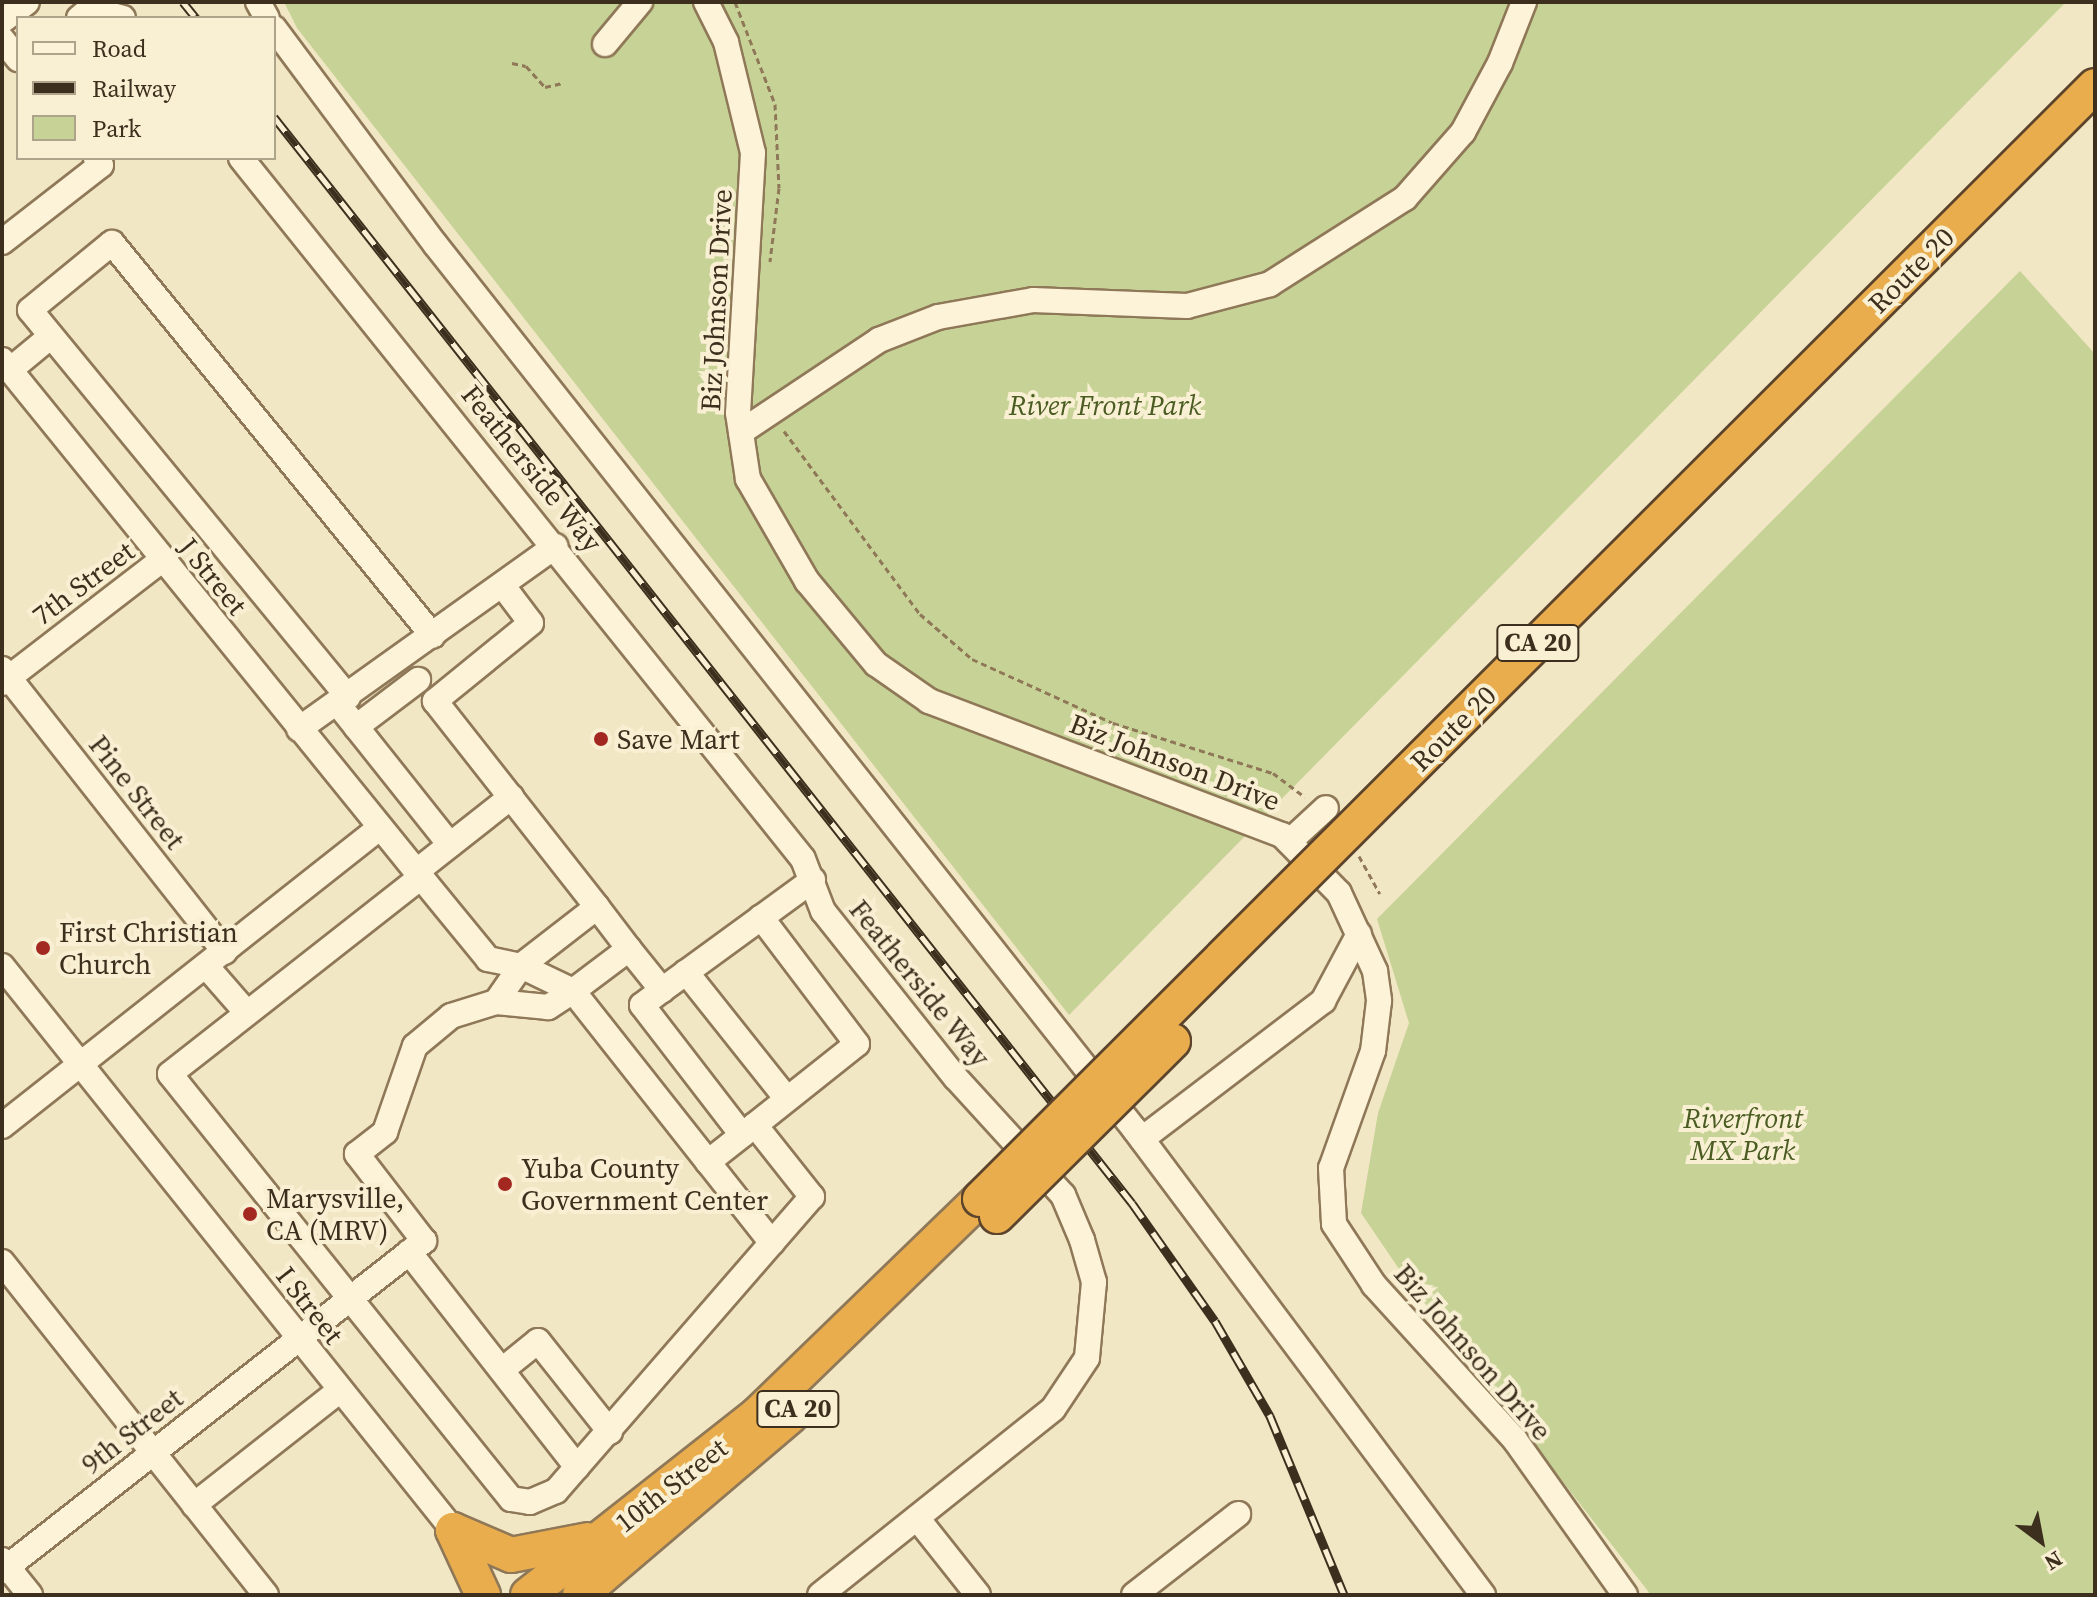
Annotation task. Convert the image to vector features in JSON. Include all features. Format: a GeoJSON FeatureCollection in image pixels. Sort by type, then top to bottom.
{"type":"FeatureCollection","features":[{"type":"Feature","properties":{"kind":"highway","name":"Route 20"},"geometry":{"type":"LineString","coordinates":[[989,1208],[2095,86]]}},
{"type":"Feature","properties":{"kind":"highway","name":"Route 20"},"geometry":{"type":"LineString","coordinates":[[989,1208],[2095,119]]}},
{"type":"Feature","properties":{"kind":"highway","name":"10th Street"},"geometry":{"type":"LineString","coordinates":[[528,1595],[767,1406],[989,1208]]}},
{"type":"Feature","properties":{"kind":"highway","name":"10th Street"},"geometry":{"type":"LineString","coordinates":[[580,1595],[709,1490],[815,1394],[989,1208]]}},
{"type":"Feature","properties":{"kind":"highway"},"geometry":{"type":"LineString","coordinates":[[453,1530],[511,1555],[564,1549],[611,1532]]}},
{"type":"Feature","properties":{"kind":"highway"},"geometry":{"type":"LineString","coordinates":[[453,1530],[483,1595]]}},
{"type":"Feature","properties":{"kind":"street"},"geometry":{"type":"LineString","coordinates":[[2,21],[27,2]]}},
{"type":"Feature","properties":{"kind":"street"},"geometry":{"type":"LineString","coordinates":[[605,44],[640,2]]}},
{"type":"Feature","properties":{"kind":"street","name":"Biz Johnson Drive"},"geometry":{"type":"LineString","coordinates":[[706,2],[726,42],[753,153],[741,432],[748,479],[792,556],[876,664],[929,701],[1289,842],[1339,893],[1375,971],[1378,1027],[1331,1168],[1334,1224],[1389,1303],[1506,1430],[1625,1595]]}},
{"type":"Feature","properties":{"kind":"street"},"geometry":{"type":"LineString","coordinates":[[741,432],[879,340],[938,317],[1033,300],[1187,306],[1270,284],[1405,198],[1463,132],[1500,63],[1524,2]]}},
{"type":"Feature","properties":{"kind":"street"},"geometry":{"type":"LineString","coordinates":[[81,16],[90,9],[116,16]]}},
{"type":"Feature","properties":{"kind":"street"},"geometry":{"type":"LineString","coordinates":[[276,31],[435,244],[1142,1139],[1483,1595]]}},
{"type":"Feature","properties":{"kind":"street"},"geometry":{"type":"LineString","coordinates":[[2,39],[16,56]]}},
{"type":"Feature","properties":{"kind":"street","name":"Featherside Way"},"geometry":{"type":"LineString","coordinates":[[243,160],[556,546],[803,859],[832,923],[956,1078],[1063,1195],[1094,1282],[1087,1358],[1053,1409],[823,1594]]}},
{"type":"Feature","properties":{"kind":"street"},"geometry":{"type":"LineString","coordinates":[[2,242],[99,162]]}},
{"type":"Feature","properties":{"kind":"street"},"geometry":{"type":"LineString","coordinates":[[433,636],[112,243],[30,310],[343,700],[356,727],[450,845]]}},
{"type":"Feature","properties":{"kind":"street"},"geometry":{"type":"LineString","coordinates":[[6,365],[51,336]]}},
{"type":"Feature","properties":{"kind":"street","name":"J Street"},"geometry":{"type":"LineString","coordinates":[[6,365],[488,959],[521,966],[573,991]]}},
{"type":"Feature","properties":{"kind":"street"},"geometry":{"type":"LineString","coordinates":[[299,729],[556,546]]}},
{"type":"Feature","properties":{"kind":"street","name":"7th Street"},"geometry":{"type":"LineString","coordinates":[[4,676],[162,560]]}},
{"type":"Feature","properties":{"kind":"street"},"geometry":{"type":"LineString","coordinates":[[435,701],[531,623],[503,586]]}},
{"type":"Feature","properties":{"kind":"street"},"geometry":{"type":"LineString","coordinates":[[401,659],[662,990]]}},
{"type":"Feature","properties":{"kind":"street","name":"Pine Street"},"geometry":{"type":"LineString","coordinates":[[4,676],[216,959],[247,1013]]}},
{"type":"Feature","properties":{"kind":"street"},"geometry":{"type":"LineString","coordinates":[[356,727],[418,680]]}},
{"type":"Feature","properties":{"kind":"street"},"geometry":{"type":"LineString","coordinates":[[511,797],[170,1074],[511,1499],[530,1502],[556,1491],[812,1197],[748,1130],[642,1005],[813,880]]}},
{"type":"Feature","properties":{"kind":"street"},"geometry":{"type":"LineString","coordinates":[[1289,842],[1323,810]]}},
{"type":"Feature","properties":{"kind":"street"},"geometry":{"type":"LineString","coordinates":[[2,1126],[380,828]]}},
{"type":"Feature","properties":{"kind":"street"},"geometry":{"type":"LineString","coordinates":[[496,1002],[521,966],[597,907]]}},
{"type":"Feature","properties":{"kind":"street"},"geometry":{"type":"LineString","coordinates":[[708,1162],[857,1044],[761,917]]}},
{"type":"Feature","properties":{"kind":"street"},"geometry":{"type":"LineString","coordinates":[[1142,1139],[1323,1001],[1359,934]]}},
{"type":"Feature","properties":{"kind":"street"},"geometry":{"type":"LineString","coordinates":[[577,1467],[409,1252],[424,1241],[357,1154],[385,1132],[415,1046],[451,1016],[496,1002],[548,1007],[629,949]]}},
{"type":"Feature","properties":{"kind":"street","name":"I Street"},"geometry":{"type":"LineString","coordinates":[[2,966],[453,1530]]}},
{"type":"Feature","properties":{"kind":"street"},"geometry":{"type":"LineString","coordinates":[[686,972],[787,1099]]}},
{"type":"Feature","properties":{"kind":"street"},"geometry":{"type":"LineString","coordinates":[[573,991],[772,1243]]}},
{"type":"Feature","properties":{"kind":"street","name":"9th Street"},"geometry":{"type":"LineString","coordinates":[[4,1566],[409,1252]]}},
{"type":"Feature","properties":{"kind":"street"},"geometry":{"type":"LineString","coordinates":[[2,1262],[266,1595]]}},
{"type":"Feature","properties":{"kind":"street"},"geometry":{"type":"LineString","coordinates":[[502,1370],[538,1341],[610,1432]]}},
{"type":"Feature","properties":{"kind":"street"},"geometry":{"type":"LineString","coordinates":[[194,1505],[340,1390]]}},
{"type":"Feature","properties":{"kind":"street"},"geometry":{"type":"LineString","coordinates":[[1134,1595],[1238,1514]]}},
{"type":"Feature","properties":{"kind":"street"},"geometry":{"type":"LineString","coordinates":[[917,1518],[978,1595]]}},
{"type":"Feature","properties":{"kind":"street"},"geometry":{"type":"LineString","coordinates":[[4,1566],[30,1595]]}},
{"type":"Feature","properties":{"kind":"path"},"geometry":{"type":"LineString","coordinates":[[735,2],[771,87],[778,132],[779,188],[769,269]]}},
{"type":"Feature","properties":{"kind":"path"},"geometry":{"type":"LineString","coordinates":[[512,63],[526,66],[545,87],[563,83]]}},
{"type":"Feature","properties":{"kind":"path"},"geometry":{"type":"LineString","coordinates":[[772,409],[912,604],[972,659],[1113,723],[1273,773],[1323,810]]}},
{"type":"Feature","properties":{"kind":"path"},"geometry":{"type":"LineString","coordinates":[[1350,846],[1370,870],[1380,894]]}},
{"type":"Feature","properties":{"kind":"green space","name":"River Front Park"},"geometry":{"type":"Polygon","coordinates":[[[284,2],[2066,2],[1069,1015],[297,28],[284,2]]]}},
{"type":"Feature","properties":{"kind":"green space","name":"Riverfront MX Park"},"geometry":{"type":"Polygon","coordinates":[[[2020,271],[2095,354],[2095,1595],[1651,1595],[1414,1291],[1361,1213],[1378,1113],[1409,1023],[1377,919],[2020,271]]]}},
{"type":"Feature","properties":{"kind":"railway"},"geometry":{"type":"LineString","coordinates":[[183,2],[194,16]]}},
{"type":"Feature","properties":{"kind":"railway"},"geometry":{"type":"LineString","coordinates":[[276,120],[1132,1203],[1215,1321],[1270,1416],[1344,1595]]}},
{"type":"Feature","properties":{"kind":"place","name":"Save Mart"},"geometry":{"type":"Point","coordinates":[601,739]}},
{"type":"Feature","properties":{"kind":"place","name":"First Christian Church"},"geometry":{"type":"Point","coordinates":[43,948]}},
{"type":"Feature","properties":{"kind":"place","name":"Yuba County Government Center"},"geometry":{"type":"Point","coordinates":[505,1184]}},
{"type":"Feature","properties":{"kind":"place","name":"Marysville, CA (MRV)"},"geometry":{"type":"Point","coordinates":[250,1214]}}]}
